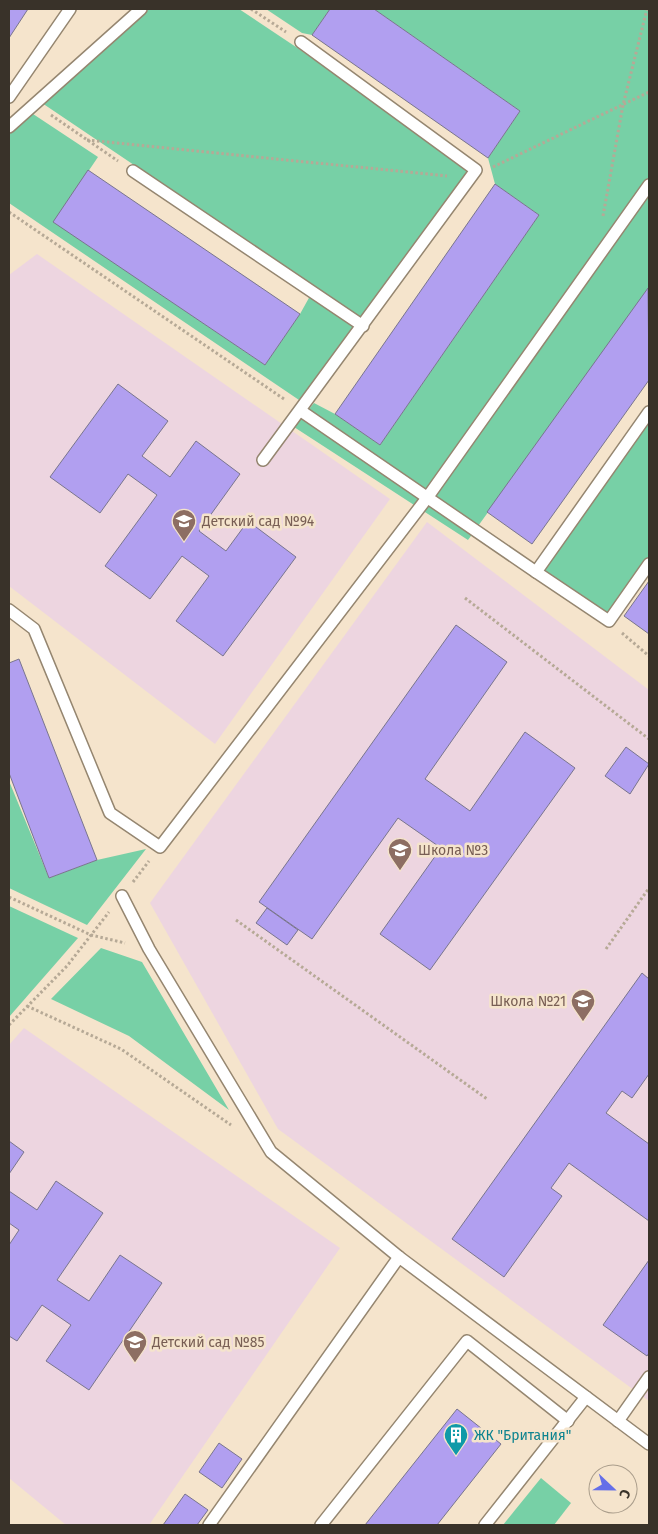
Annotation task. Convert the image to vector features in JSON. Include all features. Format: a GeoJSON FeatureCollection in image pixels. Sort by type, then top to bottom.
{"type":"FeatureCollection","features":[{"type":"Feature","properties":{"kind":"lane"},"geometry":{"type":"LineString","coordinates":[[9,97],[70,9]]}},
{"type":"Feature","properties":{"kind":"lane"},"geometry":{"type":"LineString","coordinates":[[9,127],[141,9]]}},
{"type":"Feature","properties":{"kind":"lane"},"geometry":{"type":"LineString","coordinates":[[263,460],[301,411],[476,170],[301,42]]}},
{"type":"Feature","properties":{"kind":"lane"},"geometry":{"type":"LineString","coordinates":[[134,171],[363,326]]}},
{"type":"Feature","properties":{"kind":"lane"},"geometry":{"type":"LineString","coordinates":[[9,610],[34,629],[110,813],[160,847],[427,498],[649,185]]}},
{"type":"Feature","properties":{"kind":"lane"},"geometry":{"type":"LineString","coordinates":[[301,411],[609,621],[649,564]]}},
{"type":"Feature","properties":{"kind":"lane"},"geometry":{"type":"LineString","coordinates":[[536,572],[649,412]]}},
{"type":"Feature","properties":{"kind":"lane"},"geometry":{"type":"LineString","coordinates":[[122,896],[149,949],[271,1152],[399,1257],[649,1444]]}},
{"type":"Feature","properties":{"kind":"lane"},"geometry":{"type":"LineString","coordinates":[[209,1525],[399,1257]]}},
{"type":"Feature","properties":{"kind":"lane"},"geometry":{"type":"LineString","coordinates":[[321,1525],[467,1341],[568,1421]]}},
{"type":"Feature","properties":{"kind":"lane"},"geometry":{"type":"LineString","coordinates":[[618,1421],[649,1377]]}},
{"type":"Feature","properties":{"kind":"lane"},"geometry":{"type":"LineString","coordinates":[[485,1525],[586,1397]]}},
{"type":"Feature","properties":{"kind":"path"},"geometry":{"type":"LineString","coordinates":[[251,9],[301,42]]}},
{"type":"Feature","properties":{"kind":"path"},"geometry":{"type":"LineString","coordinates":[[601,225],[623,104],[647,9]]}},
{"type":"Feature","properties":{"kind":"path"},"geometry":{"type":"LineString","coordinates":[[87,140],[470,178],[649,92]]}},
{"type":"Feature","properties":{"kind":"path"},"geometry":{"type":"LineString","coordinates":[[35,104],[134,171]]}},
{"type":"Feature","properties":{"kind":"path"},"geometry":{"type":"LineString","coordinates":[[9,212],[301,411]]}},
{"type":"Feature","properties":{"kind":"path"},"geometry":{"type":"LineString","coordinates":[[465,598],[649,739]]}},
{"type":"Feature","properties":{"kind":"path"},"geometry":{"type":"LineString","coordinates":[[609,621],[649,656]]}},
{"type":"Feature","properties":{"kind":"path"},"geometry":{"type":"LineString","coordinates":[[9,1025],[68,966],[138,876]]}},
{"type":"Feature","properties":{"kind":"path"},"geometry":{"type":"LineString","coordinates":[[606,949],[649,888]]}},
{"type":"Feature","properties":{"kind":"path"},"geometry":{"type":"LineString","coordinates":[[9,897],[92,935],[149,949]]}},
{"type":"Feature","properties":{"kind":"path"},"geometry":{"type":"LineString","coordinates":[[236,920],[487,1098]]}},
{"type":"Feature","properties":{"kind":"path"},"geometry":{"type":"LineString","coordinates":[[27,1006],[121,1048],[232,1125]]}},
{"type":"Feature","properties":{"kind":"shaded area","name":"Детский сад №94"},"geometry":{"type":"Polygon","coordinates":[[[37,254],[390,499],[215,744],[9,586],[9,275],[37,254]]]}},
{"type":"Feature","properties":{"kind":"shaded area","name":"Школа №3"},"geometry":{"type":"Polygon","coordinates":[[[427,522],[649,690],[649,1401],[278,1129],[150,903],[427,522]]]}},
{"type":"Feature","properties":{"kind":"shaded area","name":"Детский сад №85"},"geometry":{"type":"Polygon","coordinates":[[[24,1028],[340,1248],[149,1525],[66,1525],[9,1478],[9,1045],[24,1028]]]}},
{"type":"Feature","properties":{"kind":"green space"},"geometry":{"type":"Polygon","coordinates":[[[149,9],[239,9],[299,49],[470,171],[302,402],[9,203],[9,132],[30,112],[98,157],[54,222],[265,365],[300,314],[315,287],[42,103],[149,9]]]}},
{"type":"Feature","properties":{"kind":"green space"},"geometry":{"type":"Polygon","coordinates":[[[266,9],[330,9],[312,35],[302,33],[266,9]]]}},
{"type":"Feature","properties":{"kind":"green space"},"geometry":{"type":"Polygon","coordinates":[[[374,9],[649,9],[649,289],[468,540],[294,427],[314,403],[335,414],[380,445],[539,215],[495,184],[488,158],[520,111],[374,9]]]}},
{"type":"Feature","properties":{"kind":"green space"},"geometry":{"type":"Polygon","coordinates":[[[649,421],[649,558],[608,615],[543,571],[649,421]]]}},
{"type":"Feature","properties":{"kind":"green space"},"geometry":{"type":"Polygon","coordinates":[[[9,781],[49,878],[97,860],[146,849],[87,925],[9,888],[9,781]]]}},
{"type":"Feature","properties":{"kind":"green space"},"geometry":{"type":"Polygon","coordinates":[[[9,906],[78,938],[9,1017],[9,906]]]}},
{"type":"Feature","properties":{"kind":"green space"},"geometry":{"type":"Polygon","coordinates":[[[101,948],[142,962],[229,1110],[129,1036],[51,999],[101,948]]]}},
{"type":"Feature","properties":{"kind":"green space"},"geometry":{"type":"Polygon","coordinates":[[[541,1478],[571,1503],[554,1525],[503,1525],[541,1478]]]}},
{"type":"Feature","properties":{"kind":"building"},"geometry":{"type":"Polygon","coordinates":[[[9,9],[28,9],[9,38],[9,9]]]}},
{"type":"Feature","properties":{"kind":"building"},"geometry":{"type":"Polygon","coordinates":[[[330,9],[374,9],[520,111],[488,158],[312,35],[330,9]]]}},
{"type":"Feature","properties":{"kind":"building"},"geometry":{"type":"Polygon","coordinates":[[[88,170],[300,314],[265,365],[53,222],[88,170]]]}},
{"type":"Feature","properties":{"kind":"building"},"geometry":{"type":"Polygon","coordinates":[[[495,184],[539,215],[380,445],[335,414],[495,184]]]}},
{"type":"Feature","properties":{"kind":"building"},"geometry":{"type":"Polygon","coordinates":[[[648,288],[649,380],[532,544],[487,512],[648,288]]]}},
{"type":"Feature","properties":{"kind":"building"},"geometry":{"type":"Polygon","coordinates":[[[118,384],[168,421],[142,456],[170,477],[196,441],[240,474],[199,531],[226,551],[248,521],[296,557],[223,656],[176,621],[209,576],[182,556],[150,599],[105,566],[157,495],[128,474],[100,513],[50,477],[118,384]]]}},
{"type":"Feature","properties":{"kind":"building"},"geometry":{"type":"Polygon","coordinates":[[[649,581],[649,634],[624,616],[649,581]]]}},
{"type":"Feature","properties":{"kind":"building"},"geometry":{"type":"Polygon","coordinates":[[[456,625],[507,662],[425,779],[470,811],[525,732],[575,768],[430,970],[380,934],[441,848],[398,818],[312,939],[259,902],[456,625]]]}},
{"type":"Feature","properties":{"kind":"building"},"geometry":{"type":"Polygon","coordinates":[[[19,659],[97,860],[49,878],[9,773],[9,663],[19,659]]]}},
{"type":"Feature","properties":{"kind":"building"},"geometry":{"type":"Polygon","coordinates":[[[626,747],[649,764],[630,794],[605,776],[626,747]]]}},
{"type":"Feature","properties":{"kind":"building"},"geometry":{"type":"Polygon","coordinates":[[[267,908],[298,930],[287,945],[256,923],[267,908]]]}},
{"type":"Feature","properties":{"kind":"building"},"geometry":{"type":"Polygon","coordinates":[[[642,973],[649,979],[649,1074],[632,1098],[622,1091],[606,1113],[649,1144],[649,1221],[569,1163],[551,1188],[562,1196],[504,1277],[452,1239],[642,973]]]}},
{"type":"Feature","properties":{"kind":"building"},"geometry":{"type":"Polygon","coordinates":[[[9,1141],[24,1152],[9,1174],[9,1141]]]}},
{"type":"Feature","properties":{"kind":"building"},"geometry":{"type":"Polygon","coordinates":[[[56,1181],[103,1213],[57,1280],[89,1301],[120,1255],[162,1283],[89,1390],[46,1361],[71,1325],[42,1305],[17,1341],[9,1336],[9,1245],[19,1230],[9,1223],[9,1191],[37,1210],[56,1181]]]}},
{"type":"Feature","properties":{"kind":"building"},"geometry":{"type":"Polygon","coordinates":[[[649,1260],[649,1353],[647,1356],[603,1325],[649,1260]]]}},
{"type":"Feature","properties":{"kind":"building","name":"ЖК \"Британия\""},"geometry":{"type":"Polygon","coordinates":[[[457,1409],[501,1444],[437,1525],[365,1525],[457,1409]]]}},
{"type":"Feature","properties":{"kind":"building"},"geometry":{"type":"Polygon","coordinates":[[[219,1443],[242,1459],[222,1488],[199,1472],[219,1443]]]}},
{"type":"Feature","properties":{"kind":"building"},"geometry":{"type":"Polygon","coordinates":[[[185,1494],[208,1510],[197,1525],[163,1525],[185,1494]]]}},
{"type":"Feature","properties":{"kind":"place","name":"Детский сад №94"},"geometry":{"type":"Point","coordinates":[184,542]}},
{"type":"Feature","properties":{"kind":"place","name":"Школа №3"},"geometry":{"type":"Point","coordinates":[400,871]}},
{"type":"Feature","properties":{"kind":"place","name":"Школа №21"},"geometry":{"type":"Point","coordinates":[583,1022]}},
{"type":"Feature","properties":{"kind":"place","name":"Детский сад №85"},"geometry":{"type":"Point","coordinates":[135,1363]}},
{"type":"Feature","properties":{"kind":"place","name":"ЖК \"Британия\""},"geometry":{"type":"Point","coordinates":[456,1456]}}]}
